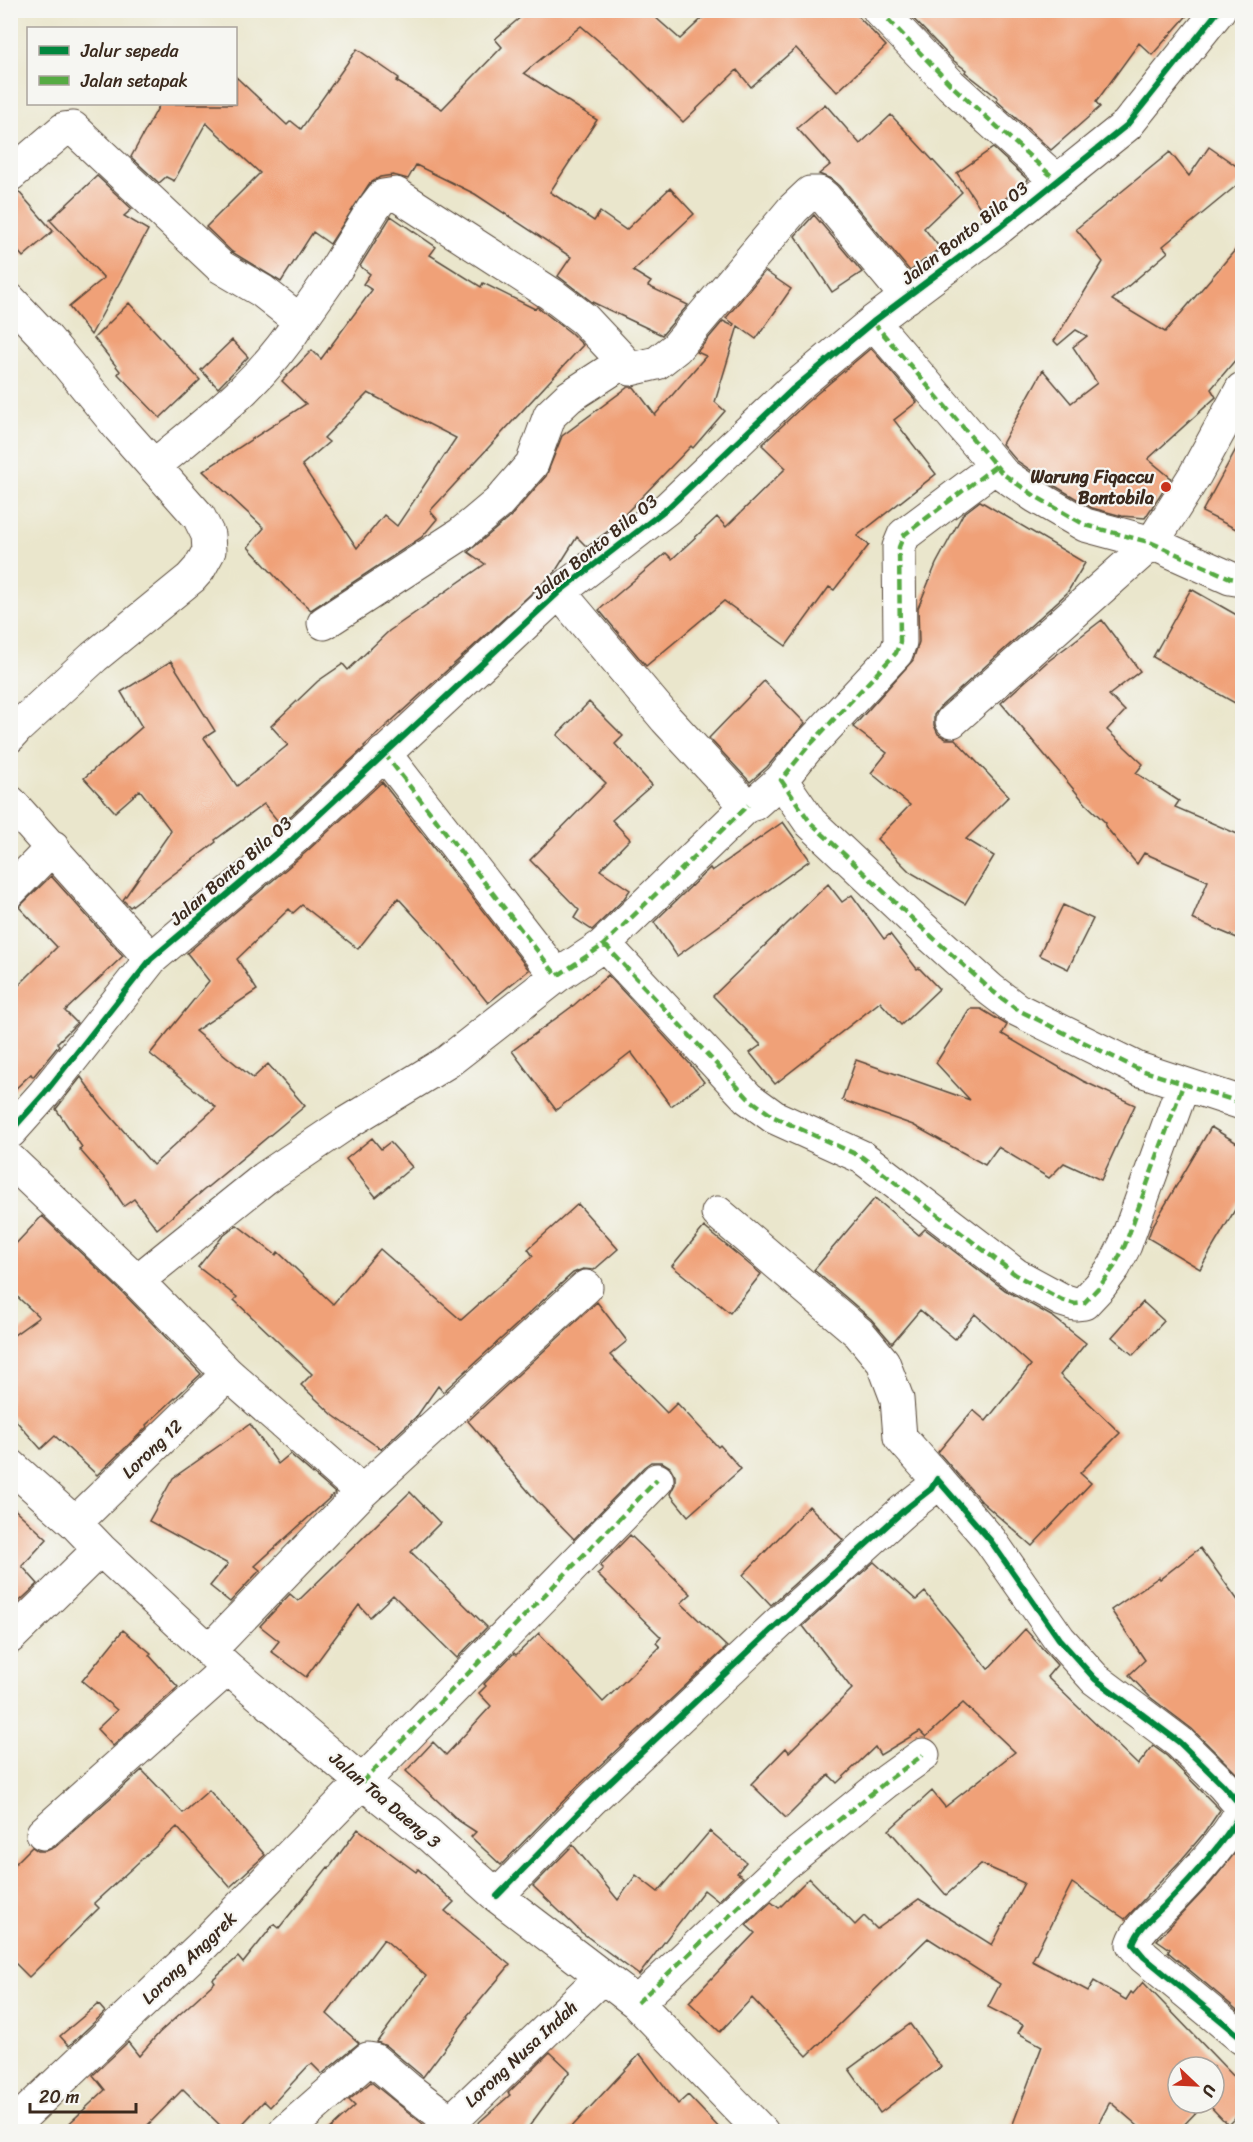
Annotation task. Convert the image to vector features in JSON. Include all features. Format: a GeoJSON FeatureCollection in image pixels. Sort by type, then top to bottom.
{"type":"FeatureCollection","features":[{"type":"Feature","properties":{"kind":"street"},"geometry":{"type":"LineString","coordinates":[[879,10],[951,85],[1056,180]]}},
{"type":"Feature","properties":{"kind":"street","name":"Jalan Bonto Bila 03"},"geometry":{"type":"LineString","coordinates":[[10,1132],[44,1094],[152,959],[293,839],[559,592],[669,507],[793,388],[873,322],[1000,227],[1127,125],[1219,10]]}},
{"type":"Feature","properties":{"kind":"street"},"geometry":{"type":"LineString","coordinates":[[10,176],[64,129],[73,128],[221,267],[262,291],[300,321]]}},
{"type":"Feature","properties":{"kind":"street"},"geometry":{"type":"LineString","coordinates":[[154,466],[247,388],[284,347],[373,209],[384,196],[396,194],[551,294],[584,319],[631,369],[657,363],[676,348],[793,208],[810,193],[819,193],[825,198],[907,297]]}},
{"type":"Feature","properties":{"kind":"street"},"geometry":{"type":"LineString","coordinates":[[10,300],[47,339],[199,517],[208,535],[208,551],[199,569],[94,657],[10,736]]}},
{"type":"Feature","properties":{"kind":"street"},"geometry":{"type":"LineString","coordinates":[[873,322],[1003,474],[1085,525],[1152,543],[1230,578],[1242,580]]}},
{"type":"Feature","properties":{"kind":"street"},"geometry":{"type":"LineString","coordinates":[[324,623],[461,534],[490,509],[532,464],[550,415],[569,397],[623,363]]}},
{"type":"Feature","properties":{"kind":"street"},"geometry":{"type":"LineString","coordinates":[[952,721],[1152,543],[1195,476],[1242,389]]}},
{"type":"Feature","properties":{"kind":"street"},"geometry":{"type":"LineString","coordinates":[[136,1281],[265,1178],[348,1122],[447,1062],[557,976],[602,946],[748,805],[754,804],[781,780],[806,748],[896,653],[900,642],[899,548],[904,535],[996,466]]}},
{"type":"Feature","properties":{"kind":"street"},"geometry":{"type":"LineString","coordinates":[[559,592],[666,719],[748,805]]}},
{"type":"Feature","properties":{"kind":"street"},"geometry":{"type":"LineString","coordinates":[[384,753],[557,976]]}},
{"type":"Feature","properties":{"kind":"street"},"geometry":{"type":"LineString","coordinates":[[781,780],[810,822],[919,925],[984,984],[1016,1009],[1138,1069],[1242,1103]]}},
{"type":"Feature","properties":{"kind":"street"},"geometry":{"type":"LineString","coordinates":[[10,802],[152,959]]}},
{"type":"Feature","properties":{"kind":"street"},"geometry":{"type":"LineString","coordinates":[[10,891],[53,847]]}},
{"type":"Feature","properties":{"kind":"street"},"geometry":{"type":"LineString","coordinates":[[602,946],[614,952],[705,1054],[748,1098],[774,1117],[862,1158],[1017,1275],[1046,1293],[1075,1304],[1084,1302],[1093,1294],[1114,1267],[1183,1085]]}},
{"type":"Feature","properties":{"kind":"street"},"geometry":{"type":"LineString","coordinates":[[10,1160],[136,1281],[228,1374],[362,1492]]}},
{"type":"Feature","properties":{"kind":"street"},"geometry":{"type":"LineString","coordinates":[[718,1213],[859,1334],[883,1362],[897,1399],[900,1437],[990,1540],[1059,1639],[1095,1679],[1179,1742],[1242,1807],[1234,1825],[1176,1894],[1139,1932],[1133,1944],[1137,1951],[1242,2038]]}},
{"type":"Feature","properties":{"kind":"street"},"geometry":{"type":"LineString","coordinates":[[43,1833],[219,1659],[362,1492],[586,1287]]}},
{"type":"Feature","properties":{"kind":"street","name":"Lorong 12"},"geometry":{"type":"LineString","coordinates":[[75,1523],[228,1374]]}},
{"type":"Feature","properties":{"kind":"street","name":"Jalan Toa Daeng 3"},"geometry":{"type":"LineString","coordinates":[[10,1465],[219,1659],[362,1782],[429,1835],[497,1896],[637,2003],[762,2132]]}},
{"type":"Feature","properties":{"kind":"street"},"geometry":{"type":"LineString","coordinates":[[497,1896],[591,1800],[780,1622],[903,1511],[931,1489],[938,1479]]}},
{"type":"Feature","properties":{"kind":"street","name":"Lorong Anggrek"},"geometry":{"type":"LineString","coordinates":[[10,2128],[203,1945],[657,1480]]}},
{"type":"Feature","properties":{"kind":"street"},"geometry":{"type":"LineString","coordinates":[[10,1637],[100,1549]]}},
{"type":"Feature","properties":{"kind":"street"},"geometry":{"type":"LineString","coordinates":[[637,2003],[782,1866],[887,1781],[923,1755]]}},
{"type":"Feature","properties":{"kind":"street","name":"Lorong Nusa Indah"},"geometry":{"type":"LineString","coordinates":[[445,2126],[602,1977]]}},
{"type":"Feature","properties":{"kind":"street"},"geometry":{"type":"LineString","coordinates":[[285,2132],[368,2059],[374,2060],[408,2089],[445,2126]]}},
{"type":"Feature","properties":{"kind":"building"},"geometry":{"type":"Polygon","coordinates":[[[529,10],[647,10],[680,39],[711,10],[852,10],[886,46],[837,92],[796,48],[751,87],[737,70],[683,122],[620,59],[581,26],[524,73],[597,120],[550,192],[594,221],[600,212],[626,230],[670,188],[694,214],[633,271],[651,282],[648,286],[688,305],[662,335],[592,302],[558,276],[571,257],[475,194],[416,165],[408,179],[393,175],[380,177],[369,184],[330,244],[313,232],[281,282],[232,252],[206,227],[260,173],[206,123],[174,181],[166,177],[159,183],[131,157],[159,105],[237,105],[237,78],[287,125],[291,121],[301,129],[357,49],[399,78],[396,81],[442,109],[502,47],[495,39],[529,10]]]}},
{"type":"Feature","properties":{"kind":"building"},"geometry":{"type":"Polygon","coordinates":[[[905,10],[1192,10],[1152,55],[1139,43],[1096,102],[1100,107],[1051,150],[996,100],[998,98],[965,72],[966,70],[954,61],[905,10]]]}},
{"type":"Feature","properties":{"kind":"building"},"geometry":{"type":"Polygon","coordinates":[[[825,104],[860,144],[891,115],[962,192],[924,228],[940,248],[910,271],[839,186],[831,179],[819,174],[830,165],[797,128],[825,104]]]}},
{"type":"Feature","properties":{"kind":"building"},"geometry":{"type":"Polygon","coordinates":[[[1209,147],[1242,170],[1242,181],[1163,246],[1168,252],[1112,300],[1165,332],[1242,242],[1242,352],[1211,389],[1216,397],[1148,459],[1171,478],[1145,518],[1122,516],[1092,508],[1016,460],[1002,444],[1043,370],[1071,403],[1097,383],[1073,347],[1087,336],[1076,330],[1058,345],[1054,341],[1103,262],[1076,229],[1170,152],[1189,176],[1209,147]]]}},
{"type":"Feature","properties":{"kind":"building"},"geometry":{"type":"Polygon","coordinates":[[[993,148],[1028,180],[985,215],[957,173],[993,148]]]}},
{"type":"Feature","properties":{"kind":"building"},"geometry":{"type":"Polygon","coordinates":[[[97,176],[132,209],[124,216],[148,230],[91,335],[69,307],[104,278],[50,220],[97,176]]]}},
{"type":"Feature","properties":{"kind":"building"},"geometry":{"type":"Polygon","coordinates":[[[18,191],[53,231],[23,257],[10,242],[10,193],[18,191]]]}},
{"type":"Feature","properties":{"kind":"building"},"geometry":{"type":"Polygon","coordinates":[[[814,215],[862,272],[832,292],[795,236],[814,215]]]}},
{"type":"Feature","properties":{"kind":"building"},"geometry":{"type":"Polygon","coordinates":[[[391,216],[436,247],[430,255],[481,287],[483,283],[535,309],[537,307],[583,345],[430,511],[437,519],[422,537],[311,610],[285,587],[248,547],[264,528],[203,471],[306,404],[282,381],[312,350],[321,359],[372,290],[363,284],[370,274],[360,266],[391,216]],[[368,393],[324,438],[329,442],[302,465],[357,548],[384,515],[397,526],[456,438],[368,393]]]}},
{"type":"Feature","properties":{"kind":"building"},"geometry":{"type":"Polygon","coordinates":[[[765,271],[791,289],[756,339],[738,326],[715,402],[725,411],[693,448],[691,446],[608,531],[587,547],[577,537],[555,572],[281,825],[264,804],[130,907],[123,900],[171,831],[140,790],[115,812],[84,778],[142,727],[121,692],[171,661],[215,731],[204,738],[237,786],[288,745],[271,726],[318,681],[343,664],[348,670],[389,631],[485,564],[468,552],[510,517],[546,476],[562,436],[628,387],[634,387],[655,415],[706,356],[697,352],[723,321],[733,326],[734,324],[726,318],[765,271]]]}},
{"type":"Feature","properties":{"kind":"building"},"geometry":{"type":"Polygon","coordinates":[[[129,303],[200,380],[160,418],[118,374],[120,371],[94,338],[129,303]]]}},
{"type":"Feature","properties":{"kind":"building"},"geometry":{"type":"Polygon","coordinates":[[[232,340],[248,357],[218,388],[201,370],[232,340]]]}},
{"type":"Feature","properties":{"kind":"building"},"geometry":{"type":"Polygon","coordinates":[[[871,348],[917,402],[894,420],[936,474],[857,536],[869,545],[834,590],[829,587],[786,646],[724,601],[646,666],[599,610],[666,553],[672,559],[717,517],[726,527],[786,468],[762,445],[806,403],[871,348]]]}},
{"type":"Feature","properties":{"kind":"building"},"geometry":{"type":"Polygon","coordinates":[[[1242,438],[1242,532],[1202,512],[1242,438]]]}},
{"type":"Feature","properties":{"kind":"building"},"geometry":{"type":"Polygon","coordinates":[[[980,501],[1085,563],[1067,593],[940,707],[934,715],[934,725],[938,734],[946,739],[955,739],[1009,796],[966,839],[994,856],[965,904],[910,872],[877,839],[910,805],[871,773],[887,753],[853,727],[913,660],[919,642],[918,608],[936,564],[963,514],[980,501]]]}},
{"type":"Feature","properties":{"kind":"building"},"geometry":{"type":"Polygon","coordinates":[[[1191,589],[1242,618],[1242,707],[1153,657],[1191,589]]]}},
{"type":"Feature","properties":{"kind":"building"},"geometry":{"type":"Polygon","coordinates":[[[1102,620],[1140,671],[1109,695],[1125,711],[1107,730],[1143,764],[1136,773],[1179,801],[1175,807],[1242,836],[1242,940],[1192,919],[1208,881],[1144,853],[1137,864],[1105,826],[1106,823],[1086,804],[1001,703],[1047,662],[1102,620]]]}},
{"type":"Feature","properties":{"kind":"building"},"geometry":{"type":"Polygon","coordinates":[[[764,681],[805,723],[767,767],[750,782],[709,738],[764,681]]]}},
{"type":"Feature","properties":{"kind":"building"},"geometry":{"type":"Polygon","coordinates":[[[589,702],[623,736],[615,744],[652,785],[612,820],[630,839],[600,870],[630,890],[623,900],[592,930],[574,918],[579,910],[530,860],[606,783],[557,735],[589,702]]]}},
{"type":"Feature","properties":{"kind":"building"},"geometry":{"type":"Polygon","coordinates":[[[382,782],[529,970],[488,1003],[443,947],[398,898],[358,949],[302,905],[293,913],[289,909],[237,959],[257,990],[195,1031],[253,1078],[268,1064],[305,1106],[157,1229],[134,1199],[124,1206],[108,1182],[79,1149],[82,1147],[56,1109],[81,1077],[101,1105],[153,1165],[216,1107],[150,1054],[209,981],[187,953],[305,853],[382,782]]]}},
{"type":"Feature","properties":{"kind":"building"},"geometry":{"type":"Polygon","coordinates":[[[783,822],[810,860],[677,956],[654,922],[710,868],[712,871],[783,822]]]}},
{"type":"Feature","properties":{"kind":"building"},"geometry":{"type":"Polygon","coordinates":[[[51,876],[123,956],[65,1011],[77,1023],[57,1043],[59,1045],[33,1077],[31,1074],[10,1094],[10,994],[57,947],[19,907],[51,876]]]}},
{"type":"Feature","properties":{"kind":"building"},"geometry":{"type":"Polygon","coordinates":[[[828,884],[842,902],[852,895],[884,939],[890,934],[917,969],[919,968],[939,989],[901,1025],[880,1002],[775,1084],[750,1053],[761,1045],[713,996],[828,884]]]}},
{"type":"Feature","properties":{"kind":"building"},"geometry":{"type":"Polygon","coordinates":[[[1063,905],[1093,919],[1068,969],[1039,955],[1063,905]]]}},
{"type":"Feature","properties":{"kind":"building"},"geometry":{"type":"Polygon","coordinates":[[[608,975],[704,1082],[671,1106],[631,1052],[556,1110],[512,1051],[574,1005],[608,975]]]}},
{"type":"Feature","properties":{"kind":"building"},"geometry":{"type":"Polygon","coordinates":[[[970,1009],[981,1009],[1007,1025],[1002,1034],[1083,1081],[1135,1105],[1101,1180],[1064,1163],[1049,1178],[998,1147],[985,1165],[913,1125],[842,1100],[856,1060],[970,1100],[936,1063],[970,1009]]]}},
{"type":"Feature","properties":{"kind":"building"},"geometry":{"type":"Polygon","coordinates":[[[1211,1127],[1242,1146],[1242,1198],[1200,1269],[1148,1238],[1152,1227],[1211,1127]]]}},
{"type":"Feature","properties":{"kind":"building"},"geometry":{"type":"Polygon","coordinates":[[[372,1138],[381,1149],[390,1142],[412,1167],[376,1197],[346,1159],[372,1138]]]}},
{"type":"Feature","properties":{"kind":"building"},"geometry":{"type":"Polygon","coordinates":[[[875,1198],[919,1235],[925,1229],[1005,1290],[1053,1317],[1086,1343],[1060,1375],[1120,1433],[1080,1473],[1091,1483],[1032,1546],[982,1502],[938,1452],[973,1410],[986,1421],[1031,1365],[975,1314],[955,1339],[920,1310],[892,1343],[871,1319],[814,1270],[875,1198]]]}},
{"type":"Feature","properties":{"kind":"building"},"geometry":{"type":"Polygon","coordinates":[[[578,1204],[618,1249],[594,1270],[583,1269],[573,1273],[443,1392],[438,1386],[417,1416],[381,1449],[334,1416],[301,1385],[312,1374],[234,1300],[237,1297],[198,1267],[222,1237],[237,1225],[276,1255],[278,1252],[333,1304],[380,1249],[461,1320],[533,1256],[528,1249],[578,1204]]]}},
{"type":"Feature","properties":{"kind":"building"},"geometry":{"type":"Polygon","coordinates":[[[42,1216],[124,1294],[201,1374],[97,1475],[55,1436],[41,1449],[10,1414],[10,1338],[39,1317],[10,1290],[10,1250],[42,1216]]]}},
{"type":"Feature","properties":{"kind":"building"},"geometry":{"type":"Polygon","coordinates":[[[704,1227],[761,1274],[730,1313],[672,1266],[704,1227]]]}},
{"type":"Feature","properties":{"kind":"building"},"geometry":{"type":"Polygon","coordinates":[[[597,1302],[627,1341],[610,1355],[667,1413],[677,1403],[741,1469],[688,1516],[670,1494],[675,1484],[675,1476],[670,1467],[662,1462],[651,1462],[574,1539],[534,1498],[468,1421],[597,1302]]]}},
{"type":"Feature","properties":{"kind":"building"},"geometry":{"type":"Polygon","coordinates":[[[1143,1302],[1164,1321],[1133,1355],[1112,1337],[1143,1302]]]}},
{"type":"Feature","properties":{"kind":"building"},"geometry":{"type":"Polygon","coordinates":[[[250,1424],[278,1464],[290,1454],[335,1493],[255,1566],[260,1570],[230,1602],[210,1586],[228,1564],[149,1521],[173,1478],[250,1424]]]}},
{"type":"Feature","properties":{"kind":"building"},"geometry":{"type":"Polygon","coordinates":[[[410,1492],[440,1523],[411,1552],[487,1627],[457,1658],[393,1595],[370,1617],[359,1605],[306,1677],[271,1651],[279,1641],[260,1626],[290,1594],[298,1601],[410,1492]]]}},
{"type":"Feature","properties":{"kind":"building"},"geometry":{"type":"Polygon","coordinates":[[[10,1505],[47,1539],[22,1566],[38,1584],[10,1610],[10,1505]]]}},
{"type":"Feature","properties":{"kind":"building"},"geometry":{"type":"Polygon","coordinates":[[[809,1506],[843,1540],[771,1605],[743,1575],[809,1506]]]}},
{"type":"Feature","properties":{"kind":"building"},"geometry":{"type":"Polygon","coordinates":[[[630,1535],[691,1594],[681,1603],[727,1647],[578,1786],[501,1865],[471,1837],[476,1832],[459,1821],[406,1771],[433,1742],[446,1755],[491,1706],[479,1693],[486,1686],[484,1684],[514,1653],[516,1655],[539,1633],[603,1702],[660,1647],[656,1643],[661,1637],[597,1574],[603,1569],[600,1566],[630,1535]]]}},
{"type":"Feature","properties":{"kind":"building"},"geometry":{"type":"Polygon","coordinates":[[[1200,1548],[1242,1606],[1242,1779],[1192,1729],[1150,1697],[1129,1675],[1145,1660],[1111,1610],[1159,1577],[1160,1579],[1200,1548]]]}},
{"type":"Feature","properties":{"kind":"building"},"geometry":{"type":"Polygon","coordinates":[[[874,1562],[916,1600],[925,1592],[988,1669],[1025,1629],[1057,1665],[1047,1677],[1138,1765],[1153,1746],[1167,1756],[1220,1810],[1182,1859],[1125,1919],[1072,1883],[1032,1961],[1088,1991],[1094,1981],[1126,2000],[1131,1992],[1133,1994],[1143,1982],[1213,2055],[1166,2055],[1166,2115],[1193,2115],[1177,2132],[1145,2132],[1110,2102],[1094,2132],[1010,2132],[1042,2046],[1018,2033],[1023,2025],[988,2007],[1000,1984],[928,1938],[807,2056],[752,1998],[720,2032],[689,2002],[755,1933],[746,1925],[771,1902],[779,1908],[809,1878],[855,1925],[864,1916],[877,1929],[919,1899],[992,1945],[1024,1883],[981,1864],[946,1895],[889,1830],[932,1791],[945,1807],[1015,1752],[963,1703],[926,1737],[920,1731],[880,1755],[875,1747],[837,1783],[829,1775],[786,1818],[751,1784],[786,1748],[789,1752],[852,1689],[803,1626],[874,1562]]]}},
{"type":"Feature","properties":{"kind":"building"},"geometry":{"type":"Polygon","coordinates":[[[123,1630],[151,1653],[149,1655],[178,1687],[113,1746],[97,1729],[117,1710],[82,1681],[123,1630]]]}},
{"type":"Feature","properties":{"kind":"building"},"geometry":{"type":"Polygon","coordinates":[[[142,1770],[183,1813],[209,1790],[265,1855],[230,1887],[177,1827],[94,1903],[99,1908],[29,1977],[10,1958],[10,1869],[32,1847],[38,1851],[46,1851],[55,1847],[142,1770]]]}},
{"type":"Feature","properties":{"kind":"building"},"geometry":{"type":"Polygon","coordinates":[[[358,1829],[416,1872],[418,1869],[454,1902],[445,1911],[510,1965],[467,2016],[423,2077],[386,2046],[377,2042],[426,1976],[384,1939],[327,2014],[359,2043],[322,2074],[312,2064],[308,2066],[270,2107],[264,2101],[235,2132],[227,2132],[183,2089],[141,2132],[60,2132],[105,2090],[93,2075],[128,2042],[139,2056],[159,2033],[215,1982],[213,1979],[238,1957],[243,1963],[274,1924],[279,1928],[358,1829]]]}},
{"type":"Feature","properties":{"kind":"building"},"geometry":{"type":"Polygon","coordinates":[[[710,1831],[746,1862],[737,1873],[743,1877],[718,1901],[704,1890],[639,1975],[581,1932],[533,1886],[573,1845],[618,1900],[636,1875],[658,1892],[710,1831]]]}},
{"type":"Feature","properties":{"kind":"building"},"geometry":{"type":"Polygon","coordinates":[[[1242,1844],[1242,2014],[1168,1952],[1170,1949],[1157,1940],[1210,1884],[1242,1844]]]}},
{"type":"Feature","properties":{"kind":"building"},"geometry":{"type":"Polygon","coordinates":[[[98,2004],[105,2012],[69,2046],[60,2036],[98,2004]]]}},
{"type":"Feature","properties":{"kind":"building"},"geometry":{"type":"Polygon","coordinates":[[[910,2024],[941,2067],[880,2113],[849,2069],[910,2024]]]}},
{"type":"Feature","properties":{"kind":"building"},"geometry":{"type":"Polygon","coordinates":[[[550,2052],[570,2071],[525,2132],[468,2132],[510,2095],[508,2093],[550,2052]]]}},
{"type":"Feature","properties":{"kind":"building"},"geometry":{"type":"Polygon","coordinates":[[[640,2054],[678,2104],[688,2095],[723,2132],[567,2132],[640,2054]]]}},
{"type":"Feature","properties":{"kind":"building"},"geometry":{"type":"Polygon","coordinates":[[[1226,2068],[1242,2085],[1242,2111],[1228,2125],[1218,2115],[1226,2115],[1226,2068]]]}},
{"type":"Feature","properties":{"kind":"building"},"geometry":{"type":"Polygon","coordinates":[[[371,2082],[423,2124],[422,2132],[327,2132],[355,2106],[349,2100],[371,2082]]]}},
{"type":"Feature","properties":{"kind":"marked path"},"geometry":{"type":"LineString","coordinates":[[879,10],[951,85],[1056,180]]}},
{"type":"Feature","properties":{"kind":"marked path"},"geometry":{"type":"LineString","coordinates":[[873,322],[1003,474],[1085,525],[1152,543],[1230,578],[1242,580]]}},
{"type":"Feature","properties":{"kind":"marked path"},"geometry":{"type":"LineString","coordinates":[[996,466],[904,535],[899,547],[900,642],[896,653],[806,749],[781,780],[810,822],[919,925],[991,990],[1016,1009],[1138,1069],[1242,1103]]}},
{"type":"Feature","properties":{"kind":"marked path"},"geometry":{"type":"LineString","coordinates":[[384,753],[557,976],[602,946],[607,947],[748,1098],[774,1117],[862,1157],[1016,1275],[1062,1300],[1075,1304],[1084,1303],[1114,1267],[1125,1245],[1183,1085]]}},
{"type":"Feature","properties":{"kind":"marked path"},"geometry":{"type":"LineString","coordinates":[[602,946],[748,805]]}},
{"type":"Feature","properties":{"kind":"marked path"},"geometry":{"type":"LineString","coordinates":[[362,1782],[657,1480]]}},
{"type":"Feature","properties":{"kind":"marked path"},"geometry":{"type":"LineString","coordinates":[[637,2003],[782,1866],[887,1781],[923,1755]]}},
{"type":"Feature","properties":{"kind":"cycle path"},"geometry":{"type":"LineString","coordinates":[[10,1132],[44,1094],[151,959],[293,839],[559,592],[669,507],[793,389],[873,322],[1000,227],[1127,125],[1219,10]]}},
{"type":"Feature","properties":{"kind":"cycle path"},"geometry":{"type":"LineString","coordinates":[[497,1896],[591,1800],[780,1622],[903,1511],[931,1489],[937,1479],[990,1540],[1059,1639],[1095,1679],[1179,1742],[1242,1807],[1238,1818],[1220,1844],[1142,1928],[1133,1944],[1144,1957],[1242,2038]]}},
{"type":"Feature","properties":{"kind":"place","name":"Warung Fiqaccu Bontobila"},"geometry":{"type":"Point","coordinates":[1166,487]}}]}
